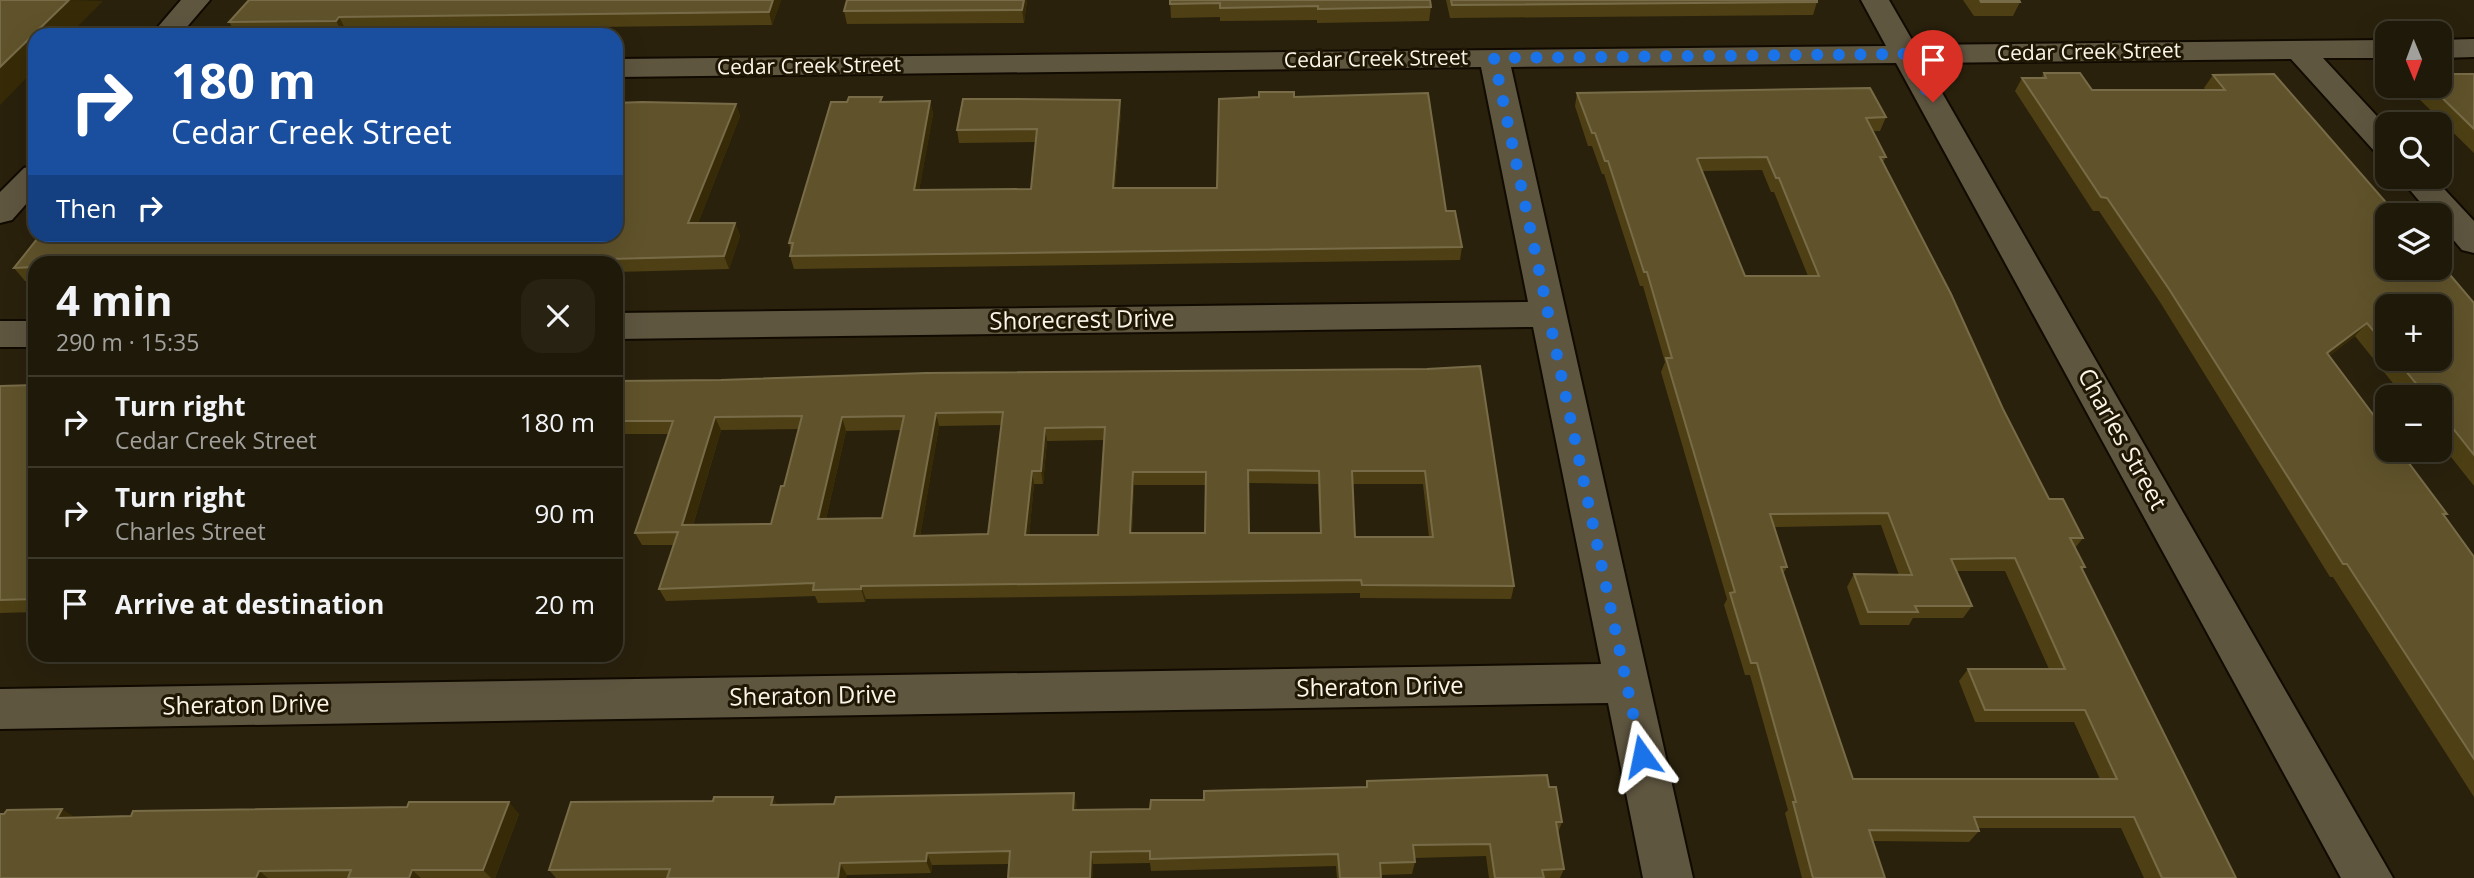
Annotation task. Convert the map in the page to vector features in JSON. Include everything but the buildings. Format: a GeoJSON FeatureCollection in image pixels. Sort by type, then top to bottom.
{"type":"FeatureCollection","features":[{"type":"Feature","properties":{"kind":"street"},"geometry":{"type":"LineString","coordinates":[[171,28],[197,0]]}},
{"type":"Feature","properties":{"kind":"street","name":"Charles Street"},"geometry":{"type":"LineString","coordinates":[[1875,0],[2368,878]]}},
{"type":"Feature","properties":{"kind":"street"},"geometry":{"type":"LineString","coordinates":[[2452,49],[2474,48]]}},
{"type":"Feature","properties":{"kind":"street","name":"Cedar Creek Street"},"geometry":{"type":"LineString","coordinates":[[623,68],[2375,49]]}},
{"type":"Feature","properties":{"kind":"street"},"geometry":{"type":"LineString","coordinates":[[2300,50],[2375,133]]}},
{"type":"Feature","properties":{"kind":"street"},"geometry":{"type":"LineString","coordinates":[[1494,58],[1668,878]]}},
{"type":"Feature","properties":{"kind":"street"},"geometry":{"type":"LineString","coordinates":[[0,212],[28,182]]}},
{"type":"Feature","properties":{"kind":"street"},"geometry":{"type":"LineString","coordinates":[[2426,189],[2474,242]]}},
{"type":"Feature","properties":{"kind":"street","name":"Shorecrest Drive"},"geometry":{"type":"LineString","coordinates":[[623,326],[1549,314]]}},
{"type":"Feature","properties":{"kind":"street"},"geometry":{"type":"LineString","coordinates":[[0,334],[28,334]]}},
{"type":"Feature","properties":{"kind":"street","name":"Sheraton Drive"},"geometry":{"type":"LineString","coordinates":[[0,709],[1627,683]]}},
{"type":"Feature","properties":{"kind":"route"},"geometry":{"type":"LineString","coordinates":[[1642,756],[1494,58],[1906,54],[1933,102]]}}]}
